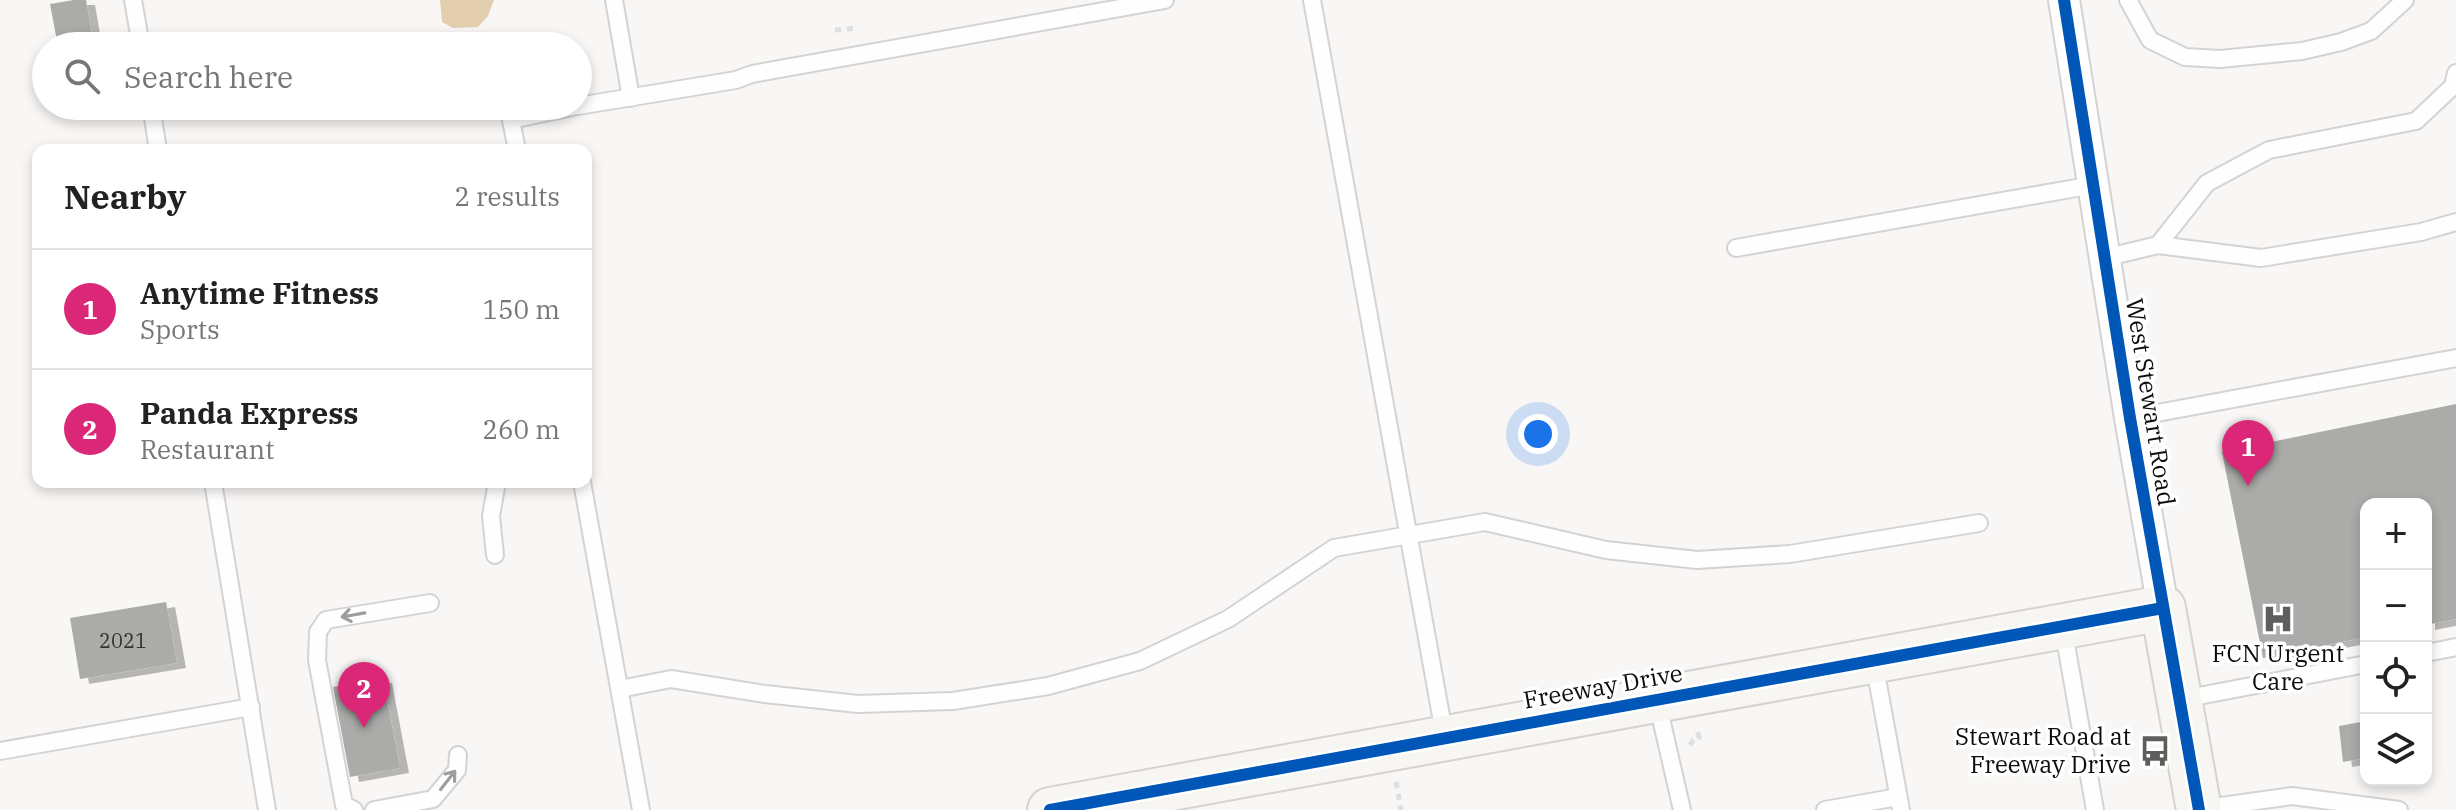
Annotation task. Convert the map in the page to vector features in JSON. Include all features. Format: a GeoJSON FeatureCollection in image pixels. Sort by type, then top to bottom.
{"type":"FeatureCollection","features":[{"type":"Feature","properties":{"kind":"street","name":"West Stewart Road"},"geometry":{"type":"LineString","coordinates":[[2064,0],[2130,418],[2199,810]]}},
{"type":"Feature","properties":{"kind":"street","name":"Freeway Drive"},"geometry":{"type":"LineString","coordinates":[[1050,810],[1101,806],[1195,790],[1445,738],[2163,608]]}},
{"type":"Feature","properties":{"kind":"lane"},"geometry":{"type":"LineString","coordinates":[[133,0],[139,32]]}},
{"type":"Feature","properties":{"kind":"lane"},"geometry":{"type":"LineString","coordinates":[[614,0],[631,98]]}},
{"type":"Feature","properties":{"kind":"lane"},"geometry":{"type":"LineString","coordinates":[[592,104],[1165,0]]}},
{"type":"Feature","properties":{"kind":"lane"},"geometry":{"type":"LineString","coordinates":[[1312,0],[1445,738]]}},
{"type":"Feature","properties":{"kind":"lane"},"geometry":{"type":"LineString","coordinates":[[2128,0],[2150,40],[2185,57],[2220,59],[2302,51],[2341,42],[2371,31],[2405,0]]}},
{"type":"Feature","properties":{"kind":"lane"},"geometry":{"type":"LineString","coordinates":[[2158,245],[2207,183],[2269,150],[2416,121],[2453,86],[2456,73]]}},
{"type":"Feature","properties":{"kind":"lane"},"geometry":{"type":"LineString","coordinates":[[153,120],[157,144]]}},
{"type":"Feature","properties":{"kind":"lane"},"geometry":{"type":"LineString","coordinates":[[511,120],[516,144]]}},
{"type":"Feature","properties":{"kind":"lane"},"geometry":{"type":"LineString","coordinates":[[1736,248],[2093,185]]}},
{"type":"Feature","properties":{"kind":"lane"},"geometry":{"type":"LineString","coordinates":[[2104,258],[2158,245],[2261,258],[2421,232],[2456,222]]}},
{"type":"Feature","properties":{"kind":"lane"},"geometry":{"type":"LineString","coordinates":[[2130,418],[2456,358]]}},
{"type":"Feature","properties":{"kind":"lane"},"geometry":{"type":"LineString","coordinates":[[214,488],[267,810]]}},
{"type":"Feature","properties":{"kind":"lane"},"geometry":{"type":"LineString","coordinates":[[495,555],[491,516],[496,488]]}},
{"type":"Feature","properties":{"kind":"lane"},"geometry":{"type":"LineString","coordinates":[[583,488],[641,810]]}},
{"type":"Feature","properties":{"kind":"lane"},"geometry":{"type":"LineString","coordinates":[[620,689],[671,679],[765,694],[858,704],[953,701],[1048,686],[1140,661],[1228,619],[1334,548],[1485,522],[1606,550],[1697,560],[1790,554],[1979,523]]}},
{"type":"Feature","properties":{"kind":"lane"},"geometry":{"type":"LineString","coordinates":[[354,810],[344,805],[317,660],[318,632],[326,620],[430,603]]}},
{"type":"Feature","properties":{"kind":"lane"},"geometry":{"type":"LineString","coordinates":[[2063,625],[2095,810]]}},
{"type":"Feature","properties":{"kind":"lane"},"geometry":{"type":"LineString","coordinates":[[2432,652],[2456,647]]}},
{"type":"Feature","properties":{"kind":"lane"},"geometry":{"type":"LineString","coordinates":[[1825,810],[1900,804],[1874,660]]}},
{"type":"Feature","properties":{"kind":"lane"},"geometry":{"type":"LineString","coordinates":[[2179,700],[2360,665]]}},
{"type":"Feature","properties":{"kind":"lane"},"geometry":{"type":"LineString","coordinates":[[1656,700],[1682,810]]}},
{"type":"Feature","properties":{"kind":"lane"},"geometry":{"type":"LineString","coordinates":[[0,751],[251,707]]}},
{"type":"Feature","properties":{"kind":"lane"},"geometry":{"type":"LineString","coordinates":[[374,810],[433,799],[457,770],[458,755]]}},
{"type":"Feature","properties":{"kind":"lane"},"geometry":{"type":"LineString","coordinates":[[2199,810],[2292,796],[2399,810]]}},
{"type":"Feature","properties":{"kind":"path"},"geometry":{"type":"LineString","coordinates":[[1395,778],[1401,810]]}},
{"type":"Feature","properties":{"kind":"shaded area"},"geometry":{"type":"Polygon","coordinates":[[[440,0],[494,0],[488,16],[478,27],[453,28],[442,22],[440,0]]]}},
{"type":"Feature","properties":{"kind":"building"},"geometry":{"type":"Polygon","coordinates":[[[86,0],[92,32],[55,32],[50,4],[86,0]]]}},
{"type":"Feature","properties":{"kind":"building"},"geometry":{"type":"Polygon","coordinates":[[[2456,404],[2456,619],[2432,624],[2432,498],[2360,498],[2360,638],[2263,658],[2222,452],[2456,404]]]}},
{"type":"Feature","properties":{"kind":"building"},"geometry":{"type":"Polygon","coordinates":[[[166,602],[177,663],[80,679],[70,618],[166,602]]]}},
{"type":"Feature","properties":{"kind":"building"},"geometry":{"type":"Polygon","coordinates":[[[383,678],[400,768],[350,777],[333,687],[383,678]]]}},
{"type":"Feature","properties":{"kind":"building"},"geometry":{"type":"Polygon","coordinates":[[[2360,722],[2360,759],[2343,762],[2339,726],[2360,722]]]}},
{"type":"Feature","properties":{"kind":"cycle path"},"geometry":{"type":"LineString","coordinates":[[2064,0],[2130,418],[2199,810]]}},
{"type":"Feature","properties":{"kind":"cycle path"},"geometry":{"type":"LineString","coordinates":[[1050,810],[2163,608]]}},
{"type":"Feature","properties":{"kind":"place","name":"Anytime Fitness"},"geometry":{"type":"Point","coordinates":[2248,486]}},
{"type":"Feature","properties":{"kind":"place","name":"FCN Urgent Care"},"geometry":{"type":"Point","coordinates":[2278,619]}},
{"type":"Feature","properties":{"kind":"place","name":"Panda Express"},"geometry":{"type":"Point","coordinates":[364,728]}},
{"type":"Feature","properties":{"kind":"place","name":"Stewart Road at Freeway Drive"},"geometry":{"type":"Point","coordinates":[2155,751]}}]}
